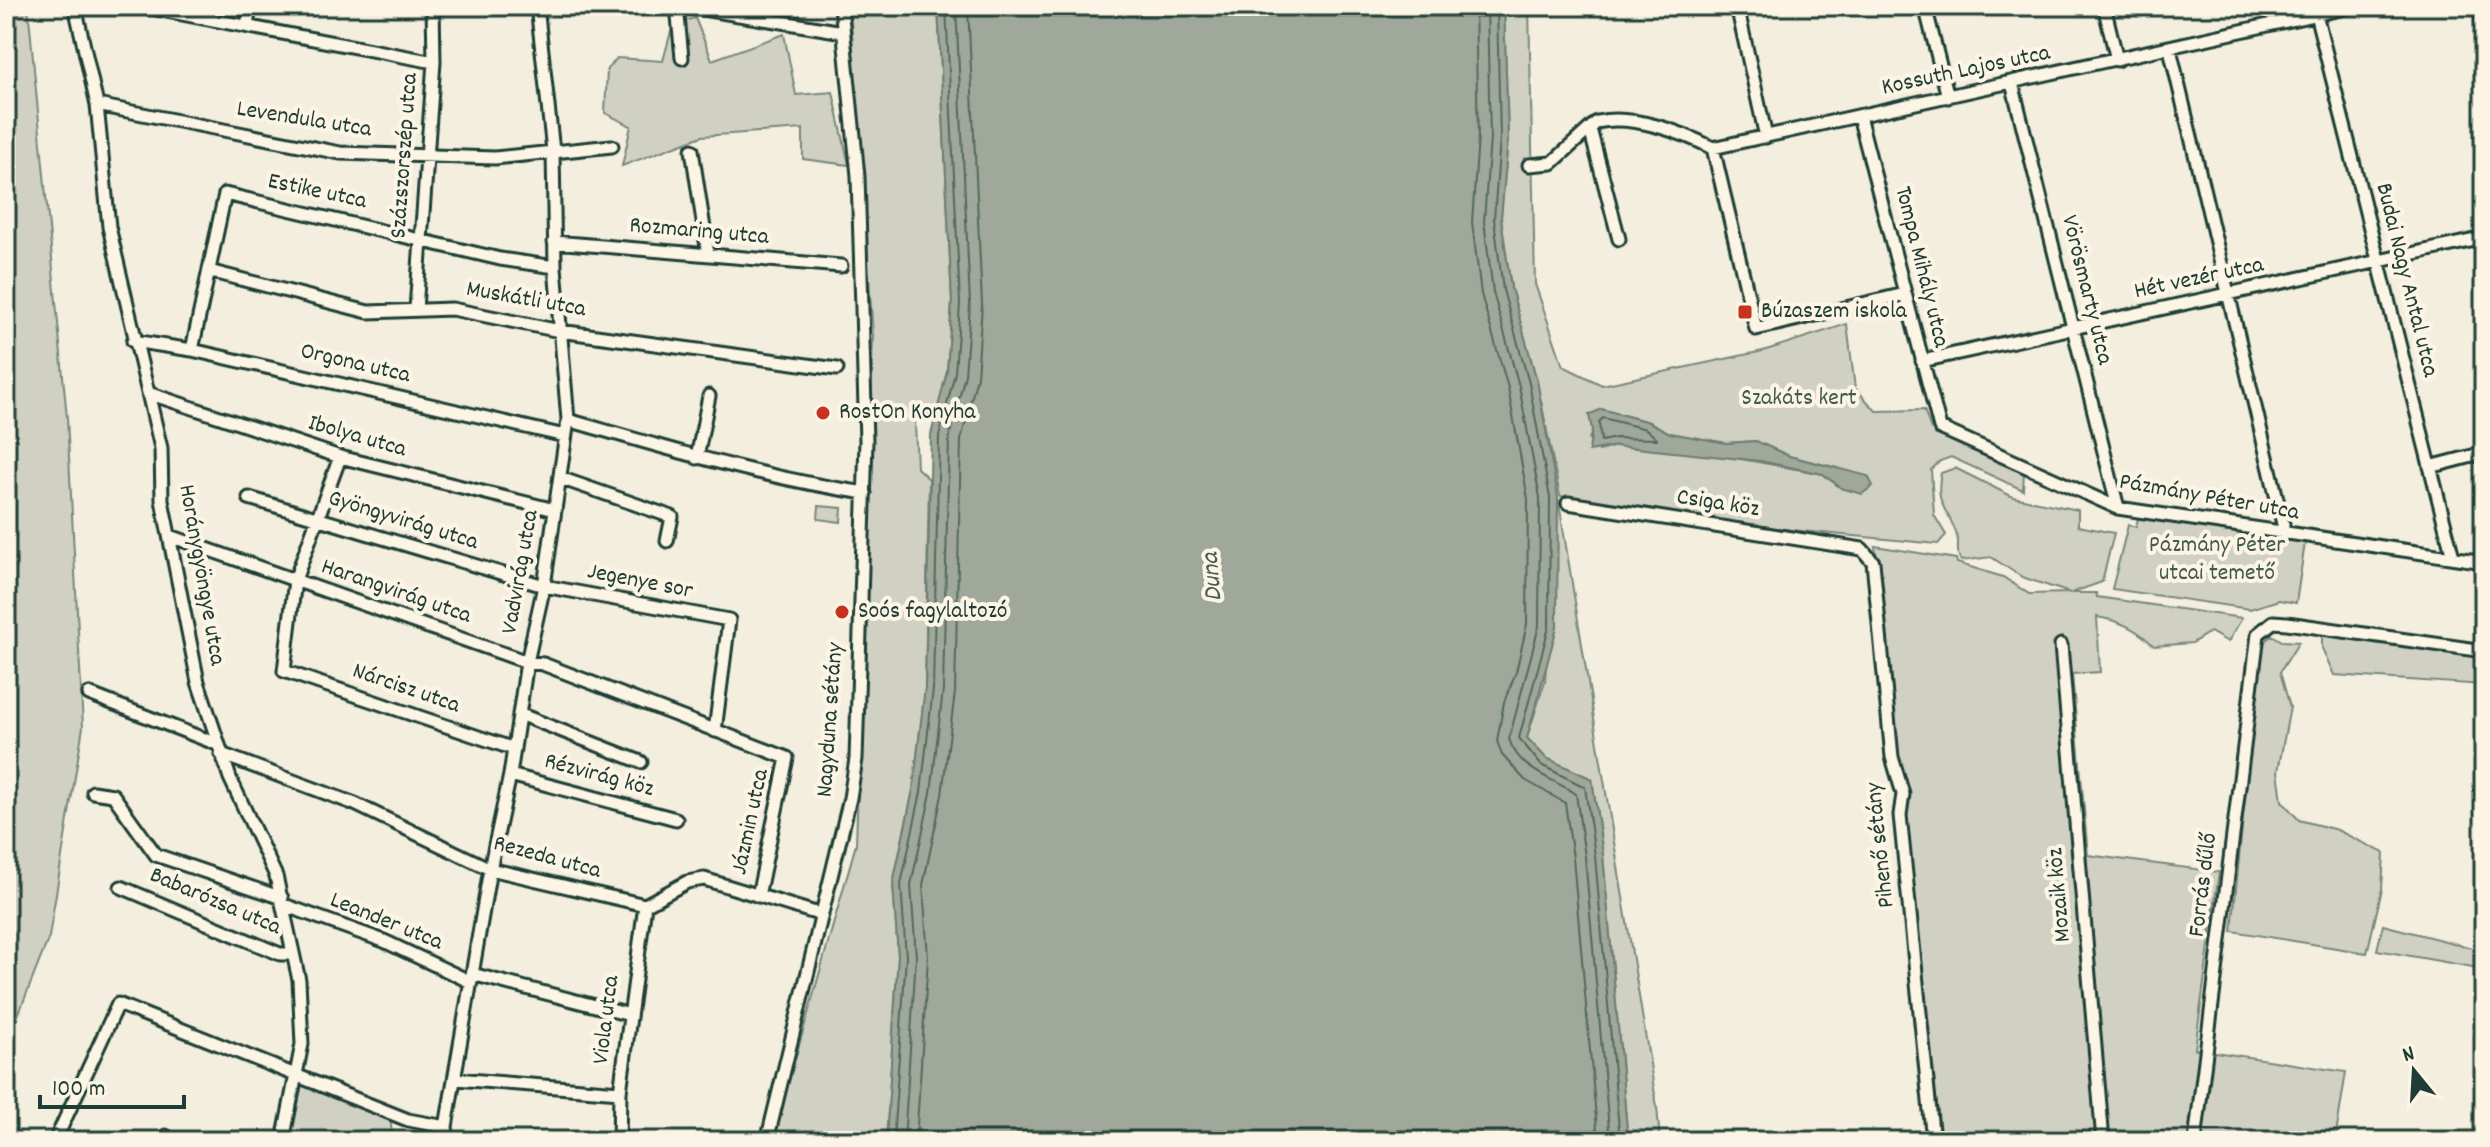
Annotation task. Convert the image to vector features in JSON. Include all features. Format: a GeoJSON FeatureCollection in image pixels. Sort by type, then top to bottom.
{"type":"FeatureCollection","features":[{"type":"Feature","properties":{"kind":"main road"},"geometry":{"type":"LineString","coordinates":[[2480,6],[2484,21]]}},
{"type":"Feature","properties":{"kind":"street","name":"Horánygyöngye utca"},"geometry":{"type":"LineString","coordinates":[[75,6],[97,105],[109,227],[133,341],[151,394],[161,448],[162,500],[198,682],[230,778],[263,846],[283,902],[303,1021],[298,1074],[283,1141]]}},
{"type":"Feature","properties":{"kind":"street"},"geometry":{"type":"LineString","coordinates":[[140,6],[434,62]]}},
{"type":"Feature","properties":{"kind":"street"},"geometry":{"type":"LineString","coordinates":[[247,26],[250,6]]}},
{"type":"Feature","properties":{"kind":"street","name":"Százszorszép utca"},"geometry":{"type":"LineString","coordinates":[[416,309],[434,62],[433,6]]}},
{"type":"Feature","properties":{"kind":"street","name":"Vadvirág utca"},"geometry":{"type":"LineString","coordinates":[[448,1141],[446,1127],[490,869],[510,775],[527,662],[544,586],[568,420],[555,267],[553,151],[537,6]]}},
{"type":"Feature","properties":{"kind":"street"},"geometry":{"type":"LineString","coordinates":[[677,6],[682,58]]}},
{"type":"Feature","properties":{"kind":"street"},"geometry":{"type":"LineString","coordinates":[[684,6],[843,32]]}},
{"type":"Feature","properties":{"kind":"street","name":"Nagyduna sétány"},"geometry":{"type":"LineString","coordinates":[[767,1141],[856,759],[865,493],[863,267],[858,176],[841,6]]}},
{"type":"Feature","properties":{"kind":"street"},"geometry":{"type":"LineString","coordinates":[[1737,6],[1766,137]]}},
{"type":"Feature","properties":{"kind":"street"},"geometry":{"type":"LineString","coordinates":[[1925,6],[1948,97]]}},
{"type":"Feature","properties":{"kind":"street"},"geometry":{"type":"LineString","coordinates":[[2104,6],[2117,60]]}},
{"type":"Feature","properties":{"kind":"street"},"geometry":{"type":"LineString","coordinates":[[2286,6],[2289,19]]}},
{"type":"Feature","properties":{"kind":"street","name":"Kossuth Lajos utca"},"geometry":{"type":"LineString","coordinates":[[1713,148],[2354,6]]}},
{"type":"Feature","properties":{"kind":"street","name":"Budai Nagy Antal utca"},"geometry":{"type":"LineString","coordinates":[[2316,14],[2453,557]]}},
{"type":"Feature","properties":{"kind":"street"},"geometry":{"type":"LineString","coordinates":[[2170,49],[2262,427],[2283,535]]}},
{"type":"Feature","properties":{"kind":"street","name":"Vörösmarty utca"},"geometry":{"type":"LineString","coordinates":[[2012,83],[2118,508]]}},
{"type":"Feature","properties":{"kind":"street","name":"Levendula utca"},"geometry":{"type":"LineString","coordinates":[[97,105],[340,153],[495,158],[612,146]]}},
{"type":"Feature","properties":{"kind":"street","name":"Tompa Mihály utca"},"geometry":{"type":"LineString","coordinates":[[1859,116],[1940,428]]}},
{"type":"Feature","properties":{"kind":"street"},"geometry":{"type":"LineString","coordinates":[[1529,165],[1552,163],[1590,129],[1606,120],[1658,127],[1713,148],[1756,329],[1905,294]]}},
{"type":"Feature","properties":{"kind":"street"},"geometry":{"type":"LineString","coordinates":[[1590,129],[1619,239]]}},
{"type":"Feature","properties":{"kind":"street"},"geometry":{"type":"LineString","coordinates":[[692,150],[708,254]]}},
{"type":"Feature","properties":{"kind":"street","name":"Estike utca"},"geometry":{"type":"LineString","coordinates":[[192,350],[225,194],[422,238],[500,259],[555,267]]}},
{"type":"Feature","properties":{"kind":"street","name":"Hét vezér utca"},"geometry":{"type":"LineString","coordinates":[[1922,361],[2228,297],[2484,238]]}},
{"type":"Feature","properties":{"kind":"street","name":"Rozmaring utca"},"geometry":{"type":"LineString","coordinates":[[554,242],[841,266]]}},
{"type":"Feature","properties":{"kind":"street","name":"Muskátli utca"},"geometry":{"type":"LineString","coordinates":[[209,271],[368,312],[452,309],[560,331],[837,369]]}},
{"type":"Feature","properties":{"kind":"street","name":"Orgona utca"},"geometry":{"type":"LineString","coordinates":[[133,341],[192,350],[565,436]]}},
{"type":"Feature","properties":{"kind":"street","name":"Ibolya utca"},"geometry":{"type":"LineString","coordinates":[[151,394],[340,457],[555,510]]}},
{"type":"Feature","properties":{"kind":"street"},"geometry":{"type":"LineString","coordinates":[[697,458],[709,396]]}},
{"type":"Feature","properties":{"kind":"street"},"geometry":{"type":"LineString","coordinates":[[568,420],[697,458],[865,493]]}},
{"type":"Feature","properties":{"kind":"street","name":"Pázmány Péter utca"},"geometry":{"type":"LineString","coordinates":[[1940,428],[2118,508],[2283,535],[2484,562]]}},
{"type":"Feature","properties":{"kind":"street"},"geometry":{"type":"LineString","coordinates":[[2430,467],[2484,453]]}},
{"type":"Feature","properties":{"kind":"street"},"geometry":{"type":"LineString","coordinates":[[295,580],[340,457]]}},
{"type":"Feature","properties":{"kind":"street"},"geometry":{"type":"LineString","coordinates":[[560,478],[672,517],[667,541]]}},
{"type":"Feature","properties":{"kind":"street","name":"Gyöngyvirág utca"},"geometry":{"type":"LineString","coordinates":[[249,498],[544,586]]}},
{"type":"Feature","properties":{"kind":"street","name":"Csiga köz"},"geometry":{"type":"LineString","coordinates":[[1568,503],[1862,549]]}},
{"type":"Feature","properties":{"kind":"street","name":"Harangvirág utca"},"geometry":{"type":"LineString","coordinates":[[170,536],[527,662],[543,664],[787,758]]}},
{"type":"Feature","properties":{"kind":"street","name":"Pihenő sétány"},"geometry":{"type":"LineString","coordinates":[[1862,549],[1873,562],[1892,757],[1903,794],[1900,815],[1933,1141]]}},
{"type":"Feature","properties":{"kind":"street","name":"Nárcisz utca"},"geometry":{"type":"LineString","coordinates":[[295,580],[284,671],[514,749]]}},
{"type":"Feature","properties":{"kind":"street","name":"Jegenye sor"},"geometry":{"type":"LineString","coordinates":[[544,586],[729,620],[715,731]]}},
{"type":"Feature","properties":{"kind":"street","name":"Forrás dűlő"},"geometry":{"type":"LineString","coordinates":[[2195,1141],[2258,634],[2273,622],[2287,623],[2484,651]]}},
{"type":"Feature","properties":{"kind":"street","name":"Mozaik köz"},"geometry":{"type":"LineString","coordinates":[[2061,645],[2103,1141]]}},
{"type":"Feature","properties":{"kind":"street","name":"Rezeda utca"},"geometry":{"type":"LineString","coordinates":[[89,694],[219,749],[250,766],[355,804],[490,869],[645,905]]}},
{"type":"Feature","properties":{"kind":"street"},"geometry":{"type":"LineString","coordinates":[[519,714],[641,762]]}},
{"type":"Feature","properties":{"kind":"street","name":"Jázmin utca"},"geometry":{"type":"LineString","coordinates":[[758,896],[787,758]]}},
{"type":"Feature","properties":{"kind":"street"},"geometry":{"type":"LineString","coordinates":[[230,778],[250,766]]}},
{"type":"Feature","properties":{"kind":"street","name":"Rézvirág köz"},"geometry":{"type":"LineString","coordinates":[[510,775],[676,819]]}},
{"type":"Feature","properties":{"kind":"street","name":"Leander utca"},"geometry":{"type":"LineString","coordinates":[[93,792],[113,795],[156,855],[384,941],[471,978],[630,1015]]}},
{"type":"Feature","properties":{"kind":"street"},"geometry":{"type":"LineString","coordinates":[[645,905],[698,879],[822,915]]}},
{"type":"Feature","properties":{"kind":"street","name":"Babarózsa utca"},"geometry":{"type":"LineString","coordinates":[[121,887],[280,954],[292,954]]}},
{"type":"Feature","properties":{"kind":"street","name":"Viola utca"},"geometry":{"type":"LineString","coordinates":[[619,1141],[620,1092],[645,905]]}},
{"type":"Feature","properties":{"kind":"street"},"geometry":{"type":"LineString","coordinates":[[55,1141],[118,1004],[408,1120],[446,1127]]}},
{"type":"Feature","properties":{"kind":"street"},"geometry":{"type":"LineString","coordinates":[[456,1079],[620,1092]]}},
{"type":"Feature","properties":{"kind":"green space"},"geometry":{"type":"Polygon","coordinates":[[[6,6],[28,6],[67,418],[83,727],[49,937],[6,1046],[6,6]]]}},
{"type":"Feature","properties":{"kind":"green space"},"geometry":{"type":"Polygon","coordinates":[[[850,6],[938,6],[952,303],[947,371],[938,413],[919,418],[915,423],[917,468],[929,479],[925,688],[913,790],[893,883],[898,956],[886,1141],[772,1141],[856,844],[873,335],[850,6]]]}},
{"type":"Feature","properties":{"kind":"green space","name":"Szakáts kert"},"geometry":{"type":"Polygon","coordinates":[[[1504,6],[1529,6],[1535,284],[1563,366],[1602,385],[1763,351],[1847,324],[1855,388],[1876,411],[1924,410],[1931,429],[2024,471],[2023,490],[1951,457],[1940,461],[1931,470],[1934,515],[1946,535],[1938,544],[1791,530],[1560,496],[1537,381],[1511,288],[1501,218],[1508,139],[1504,6]],[[1601,409],[1589,439],[1599,451],[1616,446],[1703,452],[1823,474],[1841,488],[1838,468],[1789,456],[1756,441],[1726,443],[1669,433],[1649,422],[1601,409]]]}},
{"type":"Feature","properties":{"kind":"green space"},"geometry":{"type":"Polygon","coordinates":[[[695,18],[712,60],[784,34],[796,95],[833,92],[849,165],[803,159],[803,129],[702,136],[622,166],[631,126],[605,113],[607,70],[617,58],[663,61],[673,24],[695,18]]]}},
{"type":"Feature","properties":{"kind":"green space"},"geometry":{"type":"Polygon","coordinates":[[[1955,468],[2013,497],[2078,510],[2078,526],[2114,533],[2102,582],[2071,593],[2096,593],[2097,597],[2242,618],[2228,642],[2210,632],[2192,643],[2154,646],[2128,627],[2097,617],[2100,672],[2072,674],[2088,855],[2219,872],[2195,1049],[2346,1072],[2335,1141],[1941,1141],[1875,546],[1956,559],[1957,563],[2003,577],[2029,594],[2070,593],[2022,577],[1991,557],[1961,561],[1957,536],[1939,493],[1941,473],[1955,468]]]}},
{"type":"Feature","properties":{"kind":"green space"},"geometry":{"type":"Polygon","coordinates":[[[1558,497],[1660,1141],[1628,1141],[1603,855],[1592,779],[1546,758],[1527,738],[1545,681],[1558,497]]]}},
{"type":"Feature","properties":{"kind":"green space"},"geometry":{"type":"Polygon","coordinates":[[[819,506],[842,508],[841,522],[818,519],[819,506]]]}},
{"type":"Feature","properties":{"kind":"green space","name":"Pázmány Péter utcai temető"},"geometry":{"type":"Polygon","coordinates":[[[2138,518],[2305,543],[2296,603],[2279,600],[2250,609],[2112,589],[2128,525],[2136,527],[2138,518]]]}},
{"type":"Feature","properties":{"kind":"green space"},"geometry":{"type":"Polygon","coordinates":[[[2322,633],[2484,656],[2484,685],[2334,675],[2322,648],[2322,633]]]}},
{"type":"Feature","properties":{"kind":"green space"},"geometry":{"type":"Polygon","coordinates":[[[2272,635],[2282,641],[2299,642],[2280,672],[2290,707],[2278,771],[2282,801],[2299,820],[2337,830],[2384,853],[2382,889],[2367,953],[2232,931],[2258,662],[2265,641],[2272,635]]]}},
{"type":"Feature","properties":{"kind":"green space"},"geometry":{"type":"Polygon","coordinates":[[[2383,925],[2484,951],[2484,969],[2377,950],[2383,925]]]}},
{"type":"Feature","properties":{"kind":"green space"},"geometry":{"type":"Polygon","coordinates":[[[308,1081],[390,1118],[393,1141],[284,1141],[295,1088],[308,1081]]]}},
{"type":"Feature","properties":{"kind":"water","name":"Duna"},"geometry":{"type":"Polygon","coordinates":[[[938,6],[1504,6],[1508,139],[1501,218],[1511,288],[1537,381],[1558,497],[1557,627],[1527,738],[1546,758],[1592,779],[1603,855],[1628,1141],[886,1141],[898,956],[893,884],[913,790],[925,688],[931,435],[947,371],[952,303],[938,6]]]}},
{"type":"Feature","properties":{"kind":"water"},"geometry":{"type":"Polygon","coordinates":[[[1601,409],[1649,422],[1670,433],[1726,443],[1756,441],[1789,456],[1868,476],[1873,486],[1862,494],[1841,488],[1823,474],[1760,461],[1616,446],[1589,451],[1592,430],[1589,415],[1601,409]]]}},
{"type":"Feature","properties":{"kind":"place","name":"Búzaszem iskola"},"geometry":{"type":"Point","coordinates":[1745,312]}},
{"type":"Feature","properties":{"kind":"place","name":"RostOn Konyha"},"geometry":{"type":"Point","coordinates":[823,413]}},
{"type":"Feature","properties":{"kind":"place","name":"Soós fagylaltozó"},"geometry":{"type":"Point","coordinates":[842,612]}}]}
